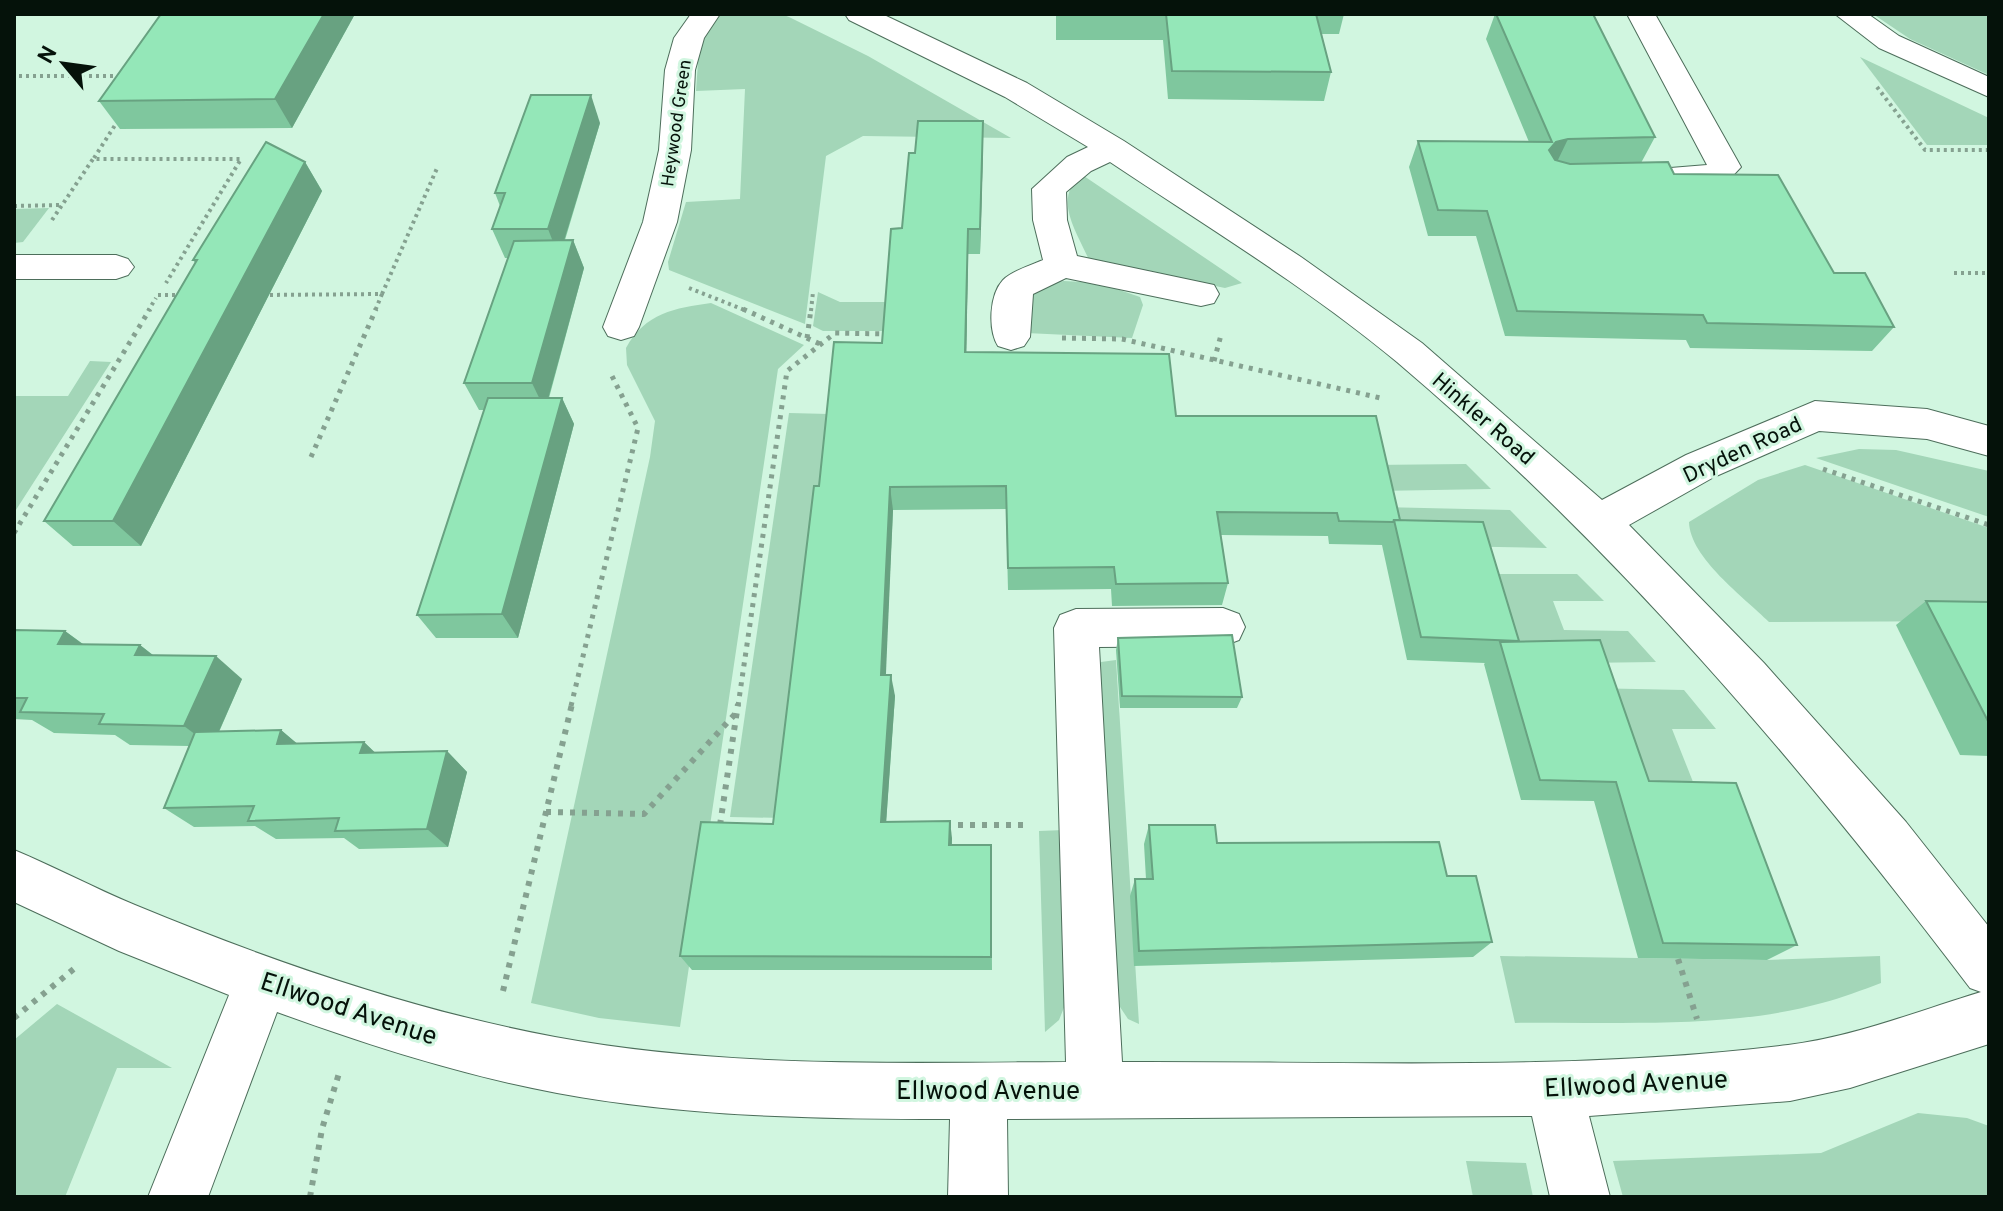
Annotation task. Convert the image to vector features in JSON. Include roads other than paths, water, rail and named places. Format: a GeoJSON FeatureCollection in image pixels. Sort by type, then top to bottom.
{"type":"FeatureCollection","features":[{"type":"Feature","properties":{"kind":"street","name":"Heywood Green"},"geometry":{"type":"LineString","coordinates":[[621,327],[660,222],[675,150],[680,70],[689,38],[706,14]]}},
{"type":"Feature","properties":{"kind":"street","name":"Hinkler Road"},"geometry":{"type":"LineString","coordinates":[[859,14],[1016,90],[1113,148],[1289,265],[1409,352],[1599,522],[1775,707],[1888,839],[1989,969]]}},
{"type":"Feature","properties":{"kind":"street"},"geometry":{"type":"LineString","coordinates":[[1620,177],[1714,176],[1725,167],[1641,14]]}},
{"type":"Feature","properties":{"kind":"street"},"geometry":{"type":"LineString","coordinates":[[1849,14],[1889,42],[1989,88]]}},
{"type":"Feature","properties":{"kind":"street"},"geometry":{"type":"LineString","coordinates":[[1062,265],[1050,220],[1049,189],[1079,164],[1113,148]]}},
{"type":"Feature","properties":{"kind":"street"},"geometry":{"type":"LineString","coordinates":[[1001,326],[1017,287],[1062,265],[1201,294]]}},
{"type":"Feature","properties":{"kind":"street"},"geometry":{"type":"LineString","coordinates":[[14,267],[116,267]]}},
{"type":"Feature","properties":{"kind":"street","name":"Dryden Road"},"geometry":{"type":"LineString","coordinates":[[1599,522],[1700,466],[1815,416],[1927,424],[1989,441]]}},
{"type":"Feature","properties":{"kind":"street"},"geometry":{"type":"LineString","coordinates":[[1095,1089],[1076,628],[1223,627]]}},
{"type":"Feature","properties":{"kind":"street","name":"Ellwood Avenue"},"geometry":{"type":"LineString","coordinates":[[14,875],[124,928],[364,1015],[488,1050],[596,1072],[667,1082],[833,1090],[1602,1088],[1790,1073],[1850,1060],[1989,1017]]}},
{"type":"Feature","properties":{"kind":"street"},"geometry":{"type":"LineString","coordinates":[[178,1197],[262,980]]}},
{"type":"Feature","properties":{"kind":"street"},"geometry":{"type":"LineString","coordinates":[[1553,1088],[1580,1197]]}},
{"type":"Feature","properties":{"kind":"street"},"geometry":{"type":"LineString","coordinates":[[978,1197],[979,1090]]}}]}
